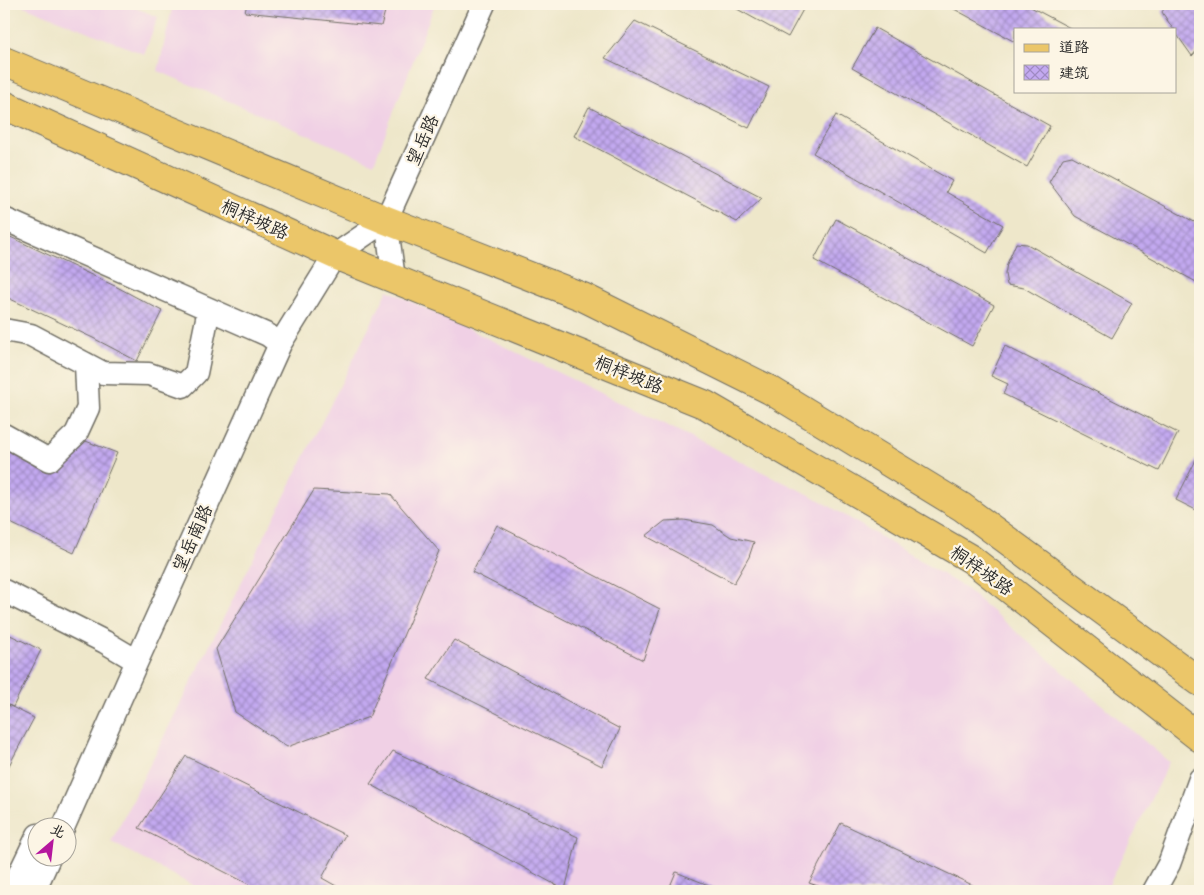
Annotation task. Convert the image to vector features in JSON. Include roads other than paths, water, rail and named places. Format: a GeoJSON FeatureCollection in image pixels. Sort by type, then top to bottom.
{"type":"FeatureCollection","features":[{"type":"Feature","properties":{"kind":"main road"},"geometry":{"type":"LineString","coordinates":[[4,61],[386,220],[583,297],[770,390],[962,507],[1200,682]]}},
{"type":"Feature","properties":{"kind":"main road","name":"桐梓坡路"},"geometry":{"type":"LineString","coordinates":[[4,105],[335,255],[706,405],[970,559],[1200,738]]}},
{"type":"Feature","properties":{"kind":"street","name":"望岳路"},"geometry":{"type":"LineString","coordinates":[[386,220],[484,4]]}},
{"type":"Feature","properties":{"kind":"street"},"geometry":{"type":"LineString","coordinates":[[4,219],[268,335],[280,344]]}},
{"type":"Feature","properties":{"kind":"street"},"geometry":{"type":"LineString","coordinates":[[335,255],[386,220],[394,279]]}},
{"type":"Feature","properties":{"kind":"street","name":"望岳南路"},"geometry":{"type":"LineString","coordinates":[[51,818],[137,661],[280,344],[335,255]]}},
{"type":"Feature","properties":{"kind":"street"},"geometry":{"type":"LineString","coordinates":[[4,330],[31,335],[103,374],[149,374],[183,386],[196,373],[209,309]]}},
{"type":"Feature","properties":{"kind":"street"},"geometry":{"type":"LineString","coordinates":[[4,434],[50,460],[76,434],[88,408],[86,364]]}},
{"type":"Feature","properties":{"kind":"street"},"geometry":{"type":"LineString","coordinates":[[4,592],[105,642],[137,661]]}},
{"type":"Feature","properties":{"kind":"street"},"geometry":{"type":"LineString","coordinates":[[1154,891],[1169,864],[1200,779]]}},
{"type":"Feature","properties":{"kind":"street","name":"望岳南路"},"geometry":{"type":"LineString","coordinates":[[11,891],[28,860]]}},
{"type":"Feature","properties":{"kind":"street"},"geometry":{"type":"LineString","coordinates":[[34,891],[44,868]]}}]}
